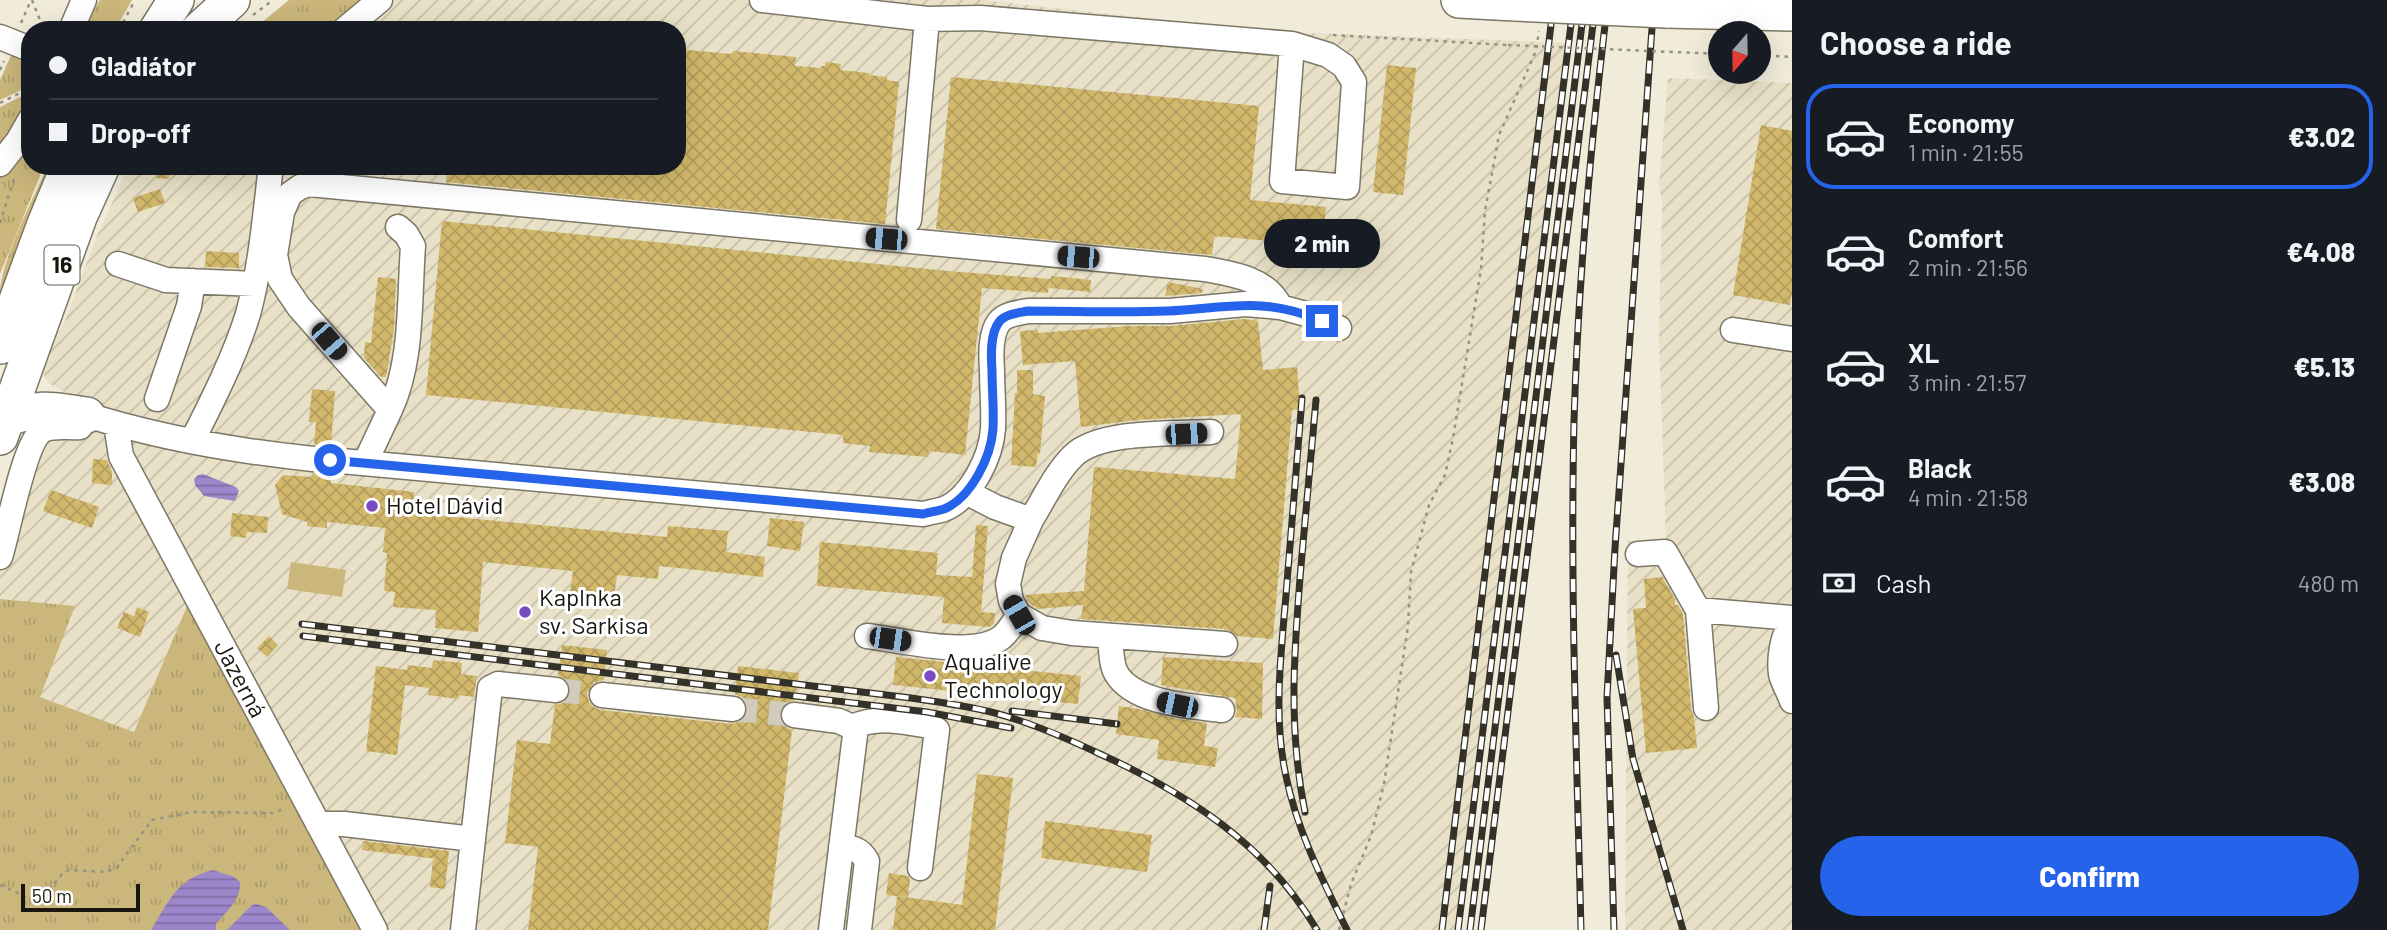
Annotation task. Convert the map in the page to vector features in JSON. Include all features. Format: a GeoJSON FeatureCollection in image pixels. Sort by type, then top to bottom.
{"type":"FeatureCollection","features":[{"type":"Feature","properties":{"kind":"highway"},"geometry":{"type":"LineString","coordinates":[[143,21],[156,0]]}},
{"type":"Feature","properties":{"kind":"highway"},"geometry":{"type":"LineString","coordinates":[[163,21],[176,0]]}},
{"type":"Feature","properties":{"kind":"highway"},"geometry":{"type":"LineString","coordinates":[[209,21],[232,0]]}},
{"type":"Feature","properties":{"kind":"highway"},"geometry":{"type":"LineString","coordinates":[[1459,0],[1527,14],[1666,9],[1778,13]]}},
{"type":"Feature","properties":{"kind":"highway","name":"16"},"geometry":{"type":"LineString","coordinates":[[3,428],[8,340],[66,175]]}},
{"type":"Feature","properties":{"kind":"highway","name":"16"},"geometry":{"type":"LineString","coordinates":[[8,340],[79,217],[98,175]]}},
{"type":"Feature","properties":{"kind":"highway"},"geometry":{"type":"LineString","coordinates":[[8,340],[34,382],[47,394],[101,420]]}},
{"type":"Feature","properties":{"kind":"highway"},"geometry":{"type":"LineString","coordinates":[[3,428],[29,410],[45,408],[101,420]]}},
{"type":"Feature","properties":{"kind":"street"},"geometry":{"type":"LineString","coordinates":[[75,21],[83,0]]}},
{"type":"Feature","properties":{"kind":"street"},"geometry":{"type":"LineString","coordinates":[[355,21],[380,0]]}},
{"type":"Feature","properties":{"kind":"street"},"geometry":{"type":"LineString","coordinates":[[762,0],[927,19],[980,18],[1292,44],[1328,55],[1344,66],[1354,82],[1347,187],[1282,181],[1292,44]]}},
{"type":"Feature","properties":{"kind":"street"},"geometry":{"type":"LineString","coordinates":[[909,220],[927,19]]}},
{"type":"Feature","properties":{"kind":"street"},"geometry":{"type":"LineString","coordinates":[[0,37],[21,45]]}},
{"type":"Feature","properties":{"kind":"street"},"geometry":{"type":"LineString","coordinates":[[8,169],[21,138]]}},
{"type":"Feature","properties":{"kind":"street"},"geometry":{"type":"LineString","coordinates":[[192,441],[213,401],[247,316],[255,284],[270,175],[309,184],[1205,269],[1231,274],[1258,284],[1274,294],[1280,307]]}},
{"type":"Feature","properties":{"kind":"street"},"geometry":{"type":"LineString","coordinates":[[309,184],[290,194],[282,212],[275,255],[280,279],[299,307],[390,410]]}},
{"type":"Feature","properties":{"kind":"street"},"geometry":{"type":"LineString","coordinates":[[365,463],[400,389],[406,348],[413,246],[406,234],[398,228]]}},
{"type":"Feature","properties":{"kind":"street"},"geometry":{"type":"LineString","coordinates":[[118,264],[166,280],[255,284]]}},
{"type":"Feature","properties":{"kind":"street"},"geometry":{"type":"LineString","coordinates":[[156,399],[189,306],[193,281]]}},
{"type":"Feature","properties":{"kind":"street"},"geometry":{"type":"LineString","coordinates":[[0,557],[18,485],[33,440],[39,432],[48,428],[80,427],[101,420],[192,441],[322,460],[923,514],[945,508],[962,497],[987,454],[993,432],[991,356],[994,335],[999,322],[1009,315],[1028,311],[1170,311],[1245,304],[1280,307],[1306,314],[1339,328]]}},
{"type":"Feature","properties":{"kind":"street"},"geometry":{"type":"LineString","coordinates":[[1733,330],[1792,339]]}},
{"type":"Feature","properties":{"kind":"street","name":"Jazerná"},"geometry":{"type":"LineString","coordinates":[[101,420],[375,930]]}},
{"type":"Feature","properties":{"kind":"street"},"geometry":{"type":"LineString","coordinates":[[1211,432],[1111,438],[1089,445],[1074,455],[1058,475],[1031,520],[1014,558],[1009,584],[1011,601],[1019,615],[1042,628],[1072,633],[1225,644]]}},
{"type":"Feature","properties":{"kind":"street"},"geometry":{"type":"LineString","coordinates":[[966,492],[995,507],[1031,520]]}},
{"type":"Feature","properties":{"kind":"street"},"geometry":{"type":"LineString","coordinates":[[1638,554],[1665,552],[1698,610],[1706,708]]}},
{"type":"Feature","properties":{"kind":"street"},"geometry":{"type":"LineString","coordinates":[[1698,610],[1792,618]]}},
{"type":"Feature","properties":{"kind":"street"},"geometry":{"type":"LineString","coordinates":[[867,636],[956,648],[984,646],[1002,637],[1019,615]]}},
{"type":"Feature","properties":{"kind":"street"},"geometry":{"type":"LineString","coordinates":[[1792,624],[1788,627],[1781,656],[1781,674],[1792,701]]}},
{"type":"Feature","properties":{"kind":"street"},"geometry":{"type":"LineString","coordinates":[[1110,636],[1115,672],[1127,686],[1153,699],[1222,710]]}},
{"type":"Feature","properties":{"kind":"street"},"geometry":{"type":"LineString","coordinates":[[463,930],[490,688],[498,684],[556,690]]}},
{"type":"Feature","properties":{"kind":"street"},"geometry":{"type":"LineString","coordinates":[[602,695],[733,709]]}},
{"type":"Feature","properties":{"kind":"street"},"geometry":{"type":"LineString","coordinates":[[794,715],[839,721],[852,727],[855,735],[831,930]]}},
{"type":"Feature","properties":{"kind":"street"},"geometry":{"type":"LineString","coordinates":[[852,727],[869,720],[886,720],[931,726],[937,730],[920,868]]}},
{"type":"Feature","properties":{"kind":"street"},"geometry":{"type":"LineString","coordinates":[[318,824],[344,824],[473,839]]}},
{"type":"Feature","properties":{"kind":"street"},"geometry":{"type":"LineString","coordinates":[[841,846],[862,852],[867,861],[859,930]]}},
{"type":"Feature","properties":{"kind":"path"},"geometry":{"type":"LineString","coordinates":[[32,0],[40,21]]}},
{"type":"Feature","properties":{"kind":"path"},"geometry":{"type":"LineString","coordinates":[[123,21],[135,0]]}},
{"type":"Feature","properties":{"kind":"path"},"geometry":{"type":"LineString","coordinates":[[1339,930],[1351,884],[1371,836],[1384,784],[1408,626],[1411,572],[1429,505],[1444,475],[1453,438],[1481,269],[1485,211],[1499,135],[1536,51],[1527,14]]}},
{"type":"Feature","properties":{"kind":"path"},"geometry":{"type":"LineString","coordinates":[[1508,45],[1708,53]]}},
{"type":"Feature","properties":{"kind":"path"},"geometry":{"type":"LineString","coordinates":[[1771,56],[1792,57]]}},
{"type":"Feature","properties":{"kind":"path"},"geometry":{"type":"LineString","coordinates":[[0,103],[21,92]]}},
{"type":"Feature","properties":{"kind":"path"},"geometry":{"type":"LineString","coordinates":[[0,223],[8,169]]}},
{"type":"Feature","properties":{"kind":"path"},"geometry":{"type":"LineString","coordinates":[[0,885],[38,903],[62,874],[69,870],[106,872],[117,867],[152,820],[191,812],[274,813],[304,799]]}},
{"type":"Feature","properties":{"kind":"shaded area"},"geometry":{"type":"Polygon","coordinates":[[[364,0],[981,0],[1310,33],[1569,43],[1459,930],[375,930],[193,593],[134,732],[40,697],[0,599],[0,503],[24,433],[30,425],[70,395],[50,384],[45,378],[42,370],[44,356],[64,323],[96,238],[125,175],[686,175],[686,21],[340,21],[364,0]]]}},
{"type":"Feature","properties":{"kind":"shaded area"},"geometry":{"type":"Polygon","coordinates":[[[1668,78],[1708,80],[1708,84],[1792,83],[1792,930],[1625,930],[1628,541],[1666,540],[1659,341],[1662,201],[1659,185],[1668,78]]]}},
{"type":"Feature","properties":{"kind":"shaded area"},"geometry":{"type":"Polygon","coordinates":[[[203,474],[236,487],[239,491],[235,501],[204,496],[195,485],[194,479],[203,474]]]}},
{"type":"Feature","properties":{"kind":"shaded area"},"geometry":{"type":"Polygon","coordinates":[[[213,870],[234,877],[240,882],[236,900],[216,924],[216,930],[151,930],[182,885],[213,870]]]}},
{"type":"Feature","properties":{"kind":"shaded area"},"geometry":{"type":"Polygon","coordinates":[[[256,904],[266,907],[290,930],[227,930],[256,904]]]}},
{"type":"Feature","properties":{"kind":"green space"},"geometry":{"type":"Polygon","coordinates":[[[100,0],[132,0],[120,21],[85,21],[100,0]]]}},
{"type":"Feature","properties":{"kind":"green space"},"geometry":{"type":"Polygon","coordinates":[[[289,0],[364,0],[340,21],[263,21],[289,0]]]}},
{"type":"Feature","properties":{"kind":"green space"},"geometry":{"type":"Polygon","coordinates":[[[13,51],[21,54],[21,90],[0,100],[0,80],[13,51]]]}},
{"type":"Feature","properties":{"kind":"green space"},"geometry":{"type":"Polygon","coordinates":[[[21,96],[21,122],[0,152],[0,107],[21,96]]]}},
{"type":"Feature","properties":{"kind":"green space"},"geometry":{"type":"Polygon","coordinates":[[[21,148],[21,175],[40,175],[0,274],[0,176],[21,148]]]}},
{"type":"Feature","properties":{"kind":"green space"},"geometry":{"type":"Polygon","coordinates":[[[44,175],[47,175],[0,293],[1,280],[11,248],[44,175]]]}},
{"type":"Feature","properties":{"kind":"green space"},"geometry":{"type":"Polygon","coordinates":[[[291,562],[346,570],[342,597],[287,589],[291,562]]]}},
{"type":"Feature","properties":{"kind":"green space"},"geometry":{"type":"Polygon","coordinates":[[[193,592],[375,930],[0,930],[0,599],[75,606],[40,697],[134,732],[193,592]]]}},
{"type":"Feature","properties":{"kind":"building"},"geometry":{"type":"Polygon","coordinates":[[[686,50],[796,57],[795,66],[821,68],[825,66],[825,62],[841,64],[840,70],[869,73],[899,82],[885,224],[446,182],[447,175],[686,175],[686,50]]]}},
{"type":"Feature","properties":{"kind":"building"},"geometry":{"type":"Polygon","coordinates":[[[1387,65],[1416,68],[1403,195],[1373,192],[1387,65]]]}},
{"type":"Feature","properties":{"kind":"building"},"geometry":{"type":"Polygon","coordinates":[[[951,77],[1259,106],[1250,200],[1326,207],[1322,246],[1214,236],[1212,255],[936,229],[951,77]]]}},
{"type":"Feature","properties":{"kind":"building"},"geometry":{"type":"Polygon","coordinates":[[[1761,125],[1792,131],[1790,305],[1733,295],[1761,125]]]}},
{"type":"Feature","properties":{"kind":"building"},"geometry":{"type":"Polygon","coordinates":[[[156,175],[169,175],[169,179],[156,178],[156,175]]]}},
{"type":"Feature","properties":{"kind":"building"},"geometry":{"type":"Polygon","coordinates":[[[160,189],[165,203],[138,212],[133,198],[160,189]]]}},
{"type":"Feature","properties":{"kind":"building"},"geometry":{"type":"Polygon","coordinates":[[[442,221],[1050,279],[1048,293],[982,288],[965,455],[929,451],[928,457],[869,452],[870,446],[843,443],[843,435],[426,395],[442,221]]]}},
{"type":"Feature","properties":{"kind":"building"},"geometry":{"type":"Polygon","coordinates":[[[206,251],[239,253],[239,268],[205,267],[206,251]]]}},
{"type":"Feature","properties":{"kind":"building"},"geometry":{"type":"Polygon","coordinates":[[[1051,276],[1091,280],[1090,292],[1049,288],[1051,276]]]}},
{"type":"Feature","properties":{"kind":"building"},"geometry":{"type":"Polygon","coordinates":[[[378,277],[396,279],[394,329],[386,377],[381,377],[364,358],[365,342],[371,343],[378,277]]]}},
{"type":"Feature","properties":{"kind":"building"},"geometry":{"type":"Polygon","coordinates":[[[1168,282],[1203,289],[1202,293],[1165,296],[1168,282]]]}},
{"type":"Feature","properties":{"kind":"building"},"geometry":{"type":"Polygon","coordinates":[[[1245,319],[1258,321],[1263,370],[1297,367],[1300,409],[1292,410],[1273,639],[1237,636],[1226,629],[1081,619],[1083,605],[1039,609],[1030,604],[1025,595],[1084,591],[1094,467],[1235,479],[1241,414],[1137,420],[1081,427],[1075,361],[1023,365],[1020,331],[1038,330],[1038,333],[1130,326],[1171,326],[1245,319]]]}},
{"type":"Feature","properties":{"kind":"building"},"geometry":{"type":"Polygon","coordinates":[[[1017,370],[1033,370],[1033,394],[1045,396],[1040,454],[1038,453],[1036,467],[1011,465],[1017,370]]]}},
{"type":"Feature","properties":{"kind":"building"},"geometry":{"type":"Polygon","coordinates":[[[312,389],[335,391],[331,445],[322,448],[314,444],[316,422],[309,422],[312,389]]]}},
{"type":"Feature","properties":{"kind":"building"},"geometry":{"type":"Polygon","coordinates":[[[93,459],[107,460],[112,472],[112,485],[92,483],[93,459]]]}},
{"type":"Feature","properties":{"kind":"building"},"geometry":{"type":"Polygon","coordinates":[[[321,471],[329,475],[331,483],[414,492],[412,513],[667,537],[668,526],[728,531],[726,552],[765,557],[763,577],[659,566],[658,579],[617,575],[613,605],[569,599],[573,571],[483,562],[478,632],[435,628],[436,610],[393,607],[395,592],[384,591],[387,553],[383,552],[385,528],[327,522],[327,528],[307,526],[307,522],[282,514],[275,485],[283,475],[312,477],[312,474],[321,471]]]}},
{"type":"Feature","properties":{"kind":"building"},"geometry":{"type":"Polygon","coordinates":[[[51,490],[99,507],[92,528],[43,511],[51,490]]]}},
{"type":"Feature","properties":{"kind":"building"},"geometry":{"type":"Polygon","coordinates":[[[232,513],[268,517],[267,533],[247,532],[246,538],[230,536],[232,513]]]}},
{"type":"Feature","properties":{"kind":"building"},"geometry":{"type":"Polygon","coordinates":[[[770,518],[804,522],[800,551],[767,546],[770,518]]]}},
{"type":"Feature","properties":{"kind":"building"},"geometry":{"type":"Polygon","coordinates":[[[976,525],[988,526],[981,612],[995,613],[994,624],[989,627],[942,623],[944,597],[817,586],[820,542],[938,553],[936,575],[972,577],[976,525]]]}},
{"type":"Feature","properties":{"kind":"building"},"geometry":{"type":"Polygon","coordinates":[[[1662,577],[1675,599],[1675,605],[1678,605],[1683,614],[1697,748],[1646,753],[1633,609],[1646,608],[1644,579],[1662,577]]]}},
{"type":"Feature","properties":{"kind":"building"},"geometry":{"type":"Polygon","coordinates":[[[137,607],[149,612],[140,637],[117,628],[124,612],[134,616],[137,607]]]}},
{"type":"Feature","properties":{"kind":"building"},"geometry":{"type":"Polygon","coordinates":[[[269,636],[278,645],[267,657],[257,648],[269,636]]]}},
{"type":"Feature","properties":{"kind":"building"},"geometry":{"type":"Polygon","coordinates":[[[562,645],[607,650],[604,680],[595,682],[587,693],[589,702],[600,710],[731,724],[740,722],[748,711],[746,702],[735,694],[738,666],[799,673],[795,700],[783,705],[779,714],[784,726],[792,730],[768,930],[528,930],[538,847],[505,843],[517,740],[550,744],[555,705],[563,703],[571,692],[569,683],[558,675],[562,645]]]}},
{"type":"Feature","properties":{"kind":"building"},"geometry":{"type":"Polygon","coordinates":[[[896,657],[1081,676],[1078,704],[893,685],[896,657]]]}},
{"type":"Feature","properties":{"kind":"building"},"geometry":{"type":"Polygon","coordinates":[[[1163,657],[1263,663],[1262,719],[1235,717],[1235,698],[1161,685],[1163,657]]]}},
{"type":"Feature","properties":{"kind":"building"},"geometry":{"type":"Polygon","coordinates":[[[433,660],[462,663],[461,674],[477,676],[474,697],[458,695],[458,699],[428,695],[429,688],[405,685],[397,755],[366,751],[376,666],[407,670],[408,665],[432,668],[433,660]]]}},
{"type":"Feature","properties":{"kind":"building"},"geometry":{"type":"Polygon","coordinates":[[[1119,706],[1207,723],[1204,746],[1218,748],[1215,767],[1157,759],[1159,740],[1116,734],[1119,706]]]}},
{"type":"Feature","properties":{"kind":"building"},"geometry":{"type":"Polygon","coordinates":[[[977,774],[1013,778],[995,930],[893,930],[897,896],[962,905],[977,774]]]}},
{"type":"Feature","properties":{"kind":"building"},"geometry":{"type":"Polygon","coordinates":[[[1045,821],[1152,835],[1147,872],[1041,858],[1045,821]]]}},
{"type":"Feature","properties":{"kind":"building"},"geometry":{"type":"Polygon","coordinates":[[[363,841],[449,851],[445,889],[430,887],[433,860],[437,859],[362,850],[363,841]]]}},
{"type":"Feature","properties":{"kind":"building"},"geometry":{"type":"Polygon","coordinates":[[[889,873],[908,876],[908,897],[886,895],[889,873]]]}},
{"type":"Feature","properties":{"kind":"tunnel"},"geometry":{"type":"LineString","coordinates":[[556,690],[602,695]]}},
{"type":"Feature","properties":{"kind":"tunnel"},"geometry":{"type":"LineString","coordinates":[[733,709],[794,715]]}},
{"type":"Feature","properties":{"kind":"railway"},"geometry":{"type":"LineString","coordinates":[[1442,930],[1554,0]]}},
{"type":"Feature","properties":{"kind":"railway"},"geometry":{"type":"LineString","coordinates":[[1458,930],[1574,0]]}},
{"type":"Feature","properties":{"kind":"railway"},"geometry":{"type":"LineString","coordinates":[[1470,930],[1585,0]]}},
{"type":"Feature","properties":{"kind":"railway"},"geometry":{"type":"LineString","coordinates":[[1481,930],[1596,0]]}},
{"type":"Feature","properties":{"kind":"railway"},"geometry":{"type":"LineString","coordinates":[[1581,930],[1573,612],[1574,422],[1586,211],[1608,0]]}},
{"type":"Feature","properties":{"kind":"railway"},"geometry":{"type":"LineString","coordinates":[[1614,930],[1607,697],[1654,0]]}},
{"type":"Feature","properties":{"kind":"railway"},"geometry":{"type":"LineString","coordinates":[[1302,398],[1280,663],[1280,731],[1286,776],[1297,816],[1347,930]]}},
{"type":"Feature","properties":{"kind":"railway"},"geometry":{"type":"LineString","coordinates":[[1305,812],[1296,750],[1294,689],[1301,566],[1316,400]]}},
{"type":"Feature","properties":{"kind":"railway"},"geometry":{"type":"LineString","coordinates":[[302,624],[911,698],[974,708],[1009,717],[1049,731],[1133,770],[1164,786],[1223,825],[1274,872],[1317,930]]}},
{"type":"Feature","properties":{"kind":"railway"},"geometry":{"type":"LineString","coordinates":[[303,636],[927,712],[1011,728]]}},
{"type":"Feature","properties":{"kind":"railway"},"geometry":{"type":"LineString","coordinates":[[1616,655],[1633,759],[1683,930]]}},
{"type":"Feature","properties":{"kind":"railway"},"geometry":{"type":"LineString","coordinates":[[1012,711],[1117,724]]}},
{"type":"Feature","properties":{"kind":"railway"},"geometry":{"type":"LineString","coordinates":[[1264,930],[1270,886]]}},
{"type":"Feature","properties":{"kind":"place","name":"Hotel Dávid"},"geometry":{"type":"Point","coordinates":[372,506]}},
{"type":"Feature","properties":{"kind":"place","name":"Kaplnka sv. Sarkisa"},"geometry":{"type":"Point","coordinates":[525,612]}},
{"type":"Feature","properties":{"kind":"place","name":"Aqualive Technology"},"geometry":{"type":"Point","coordinates":[930,676]}},
{"type":"Feature","properties":{"kind":"route"},"geometry":{"type":"LineString","coordinates":[[330,460],[923,514],[945,508],[962,497],[987,454],[993,432],[991,356],[994,335],[999,322],[1009,315],[1028,311],[1170,311],[1245,304],[1280,307],[1322,321]]}}]}
